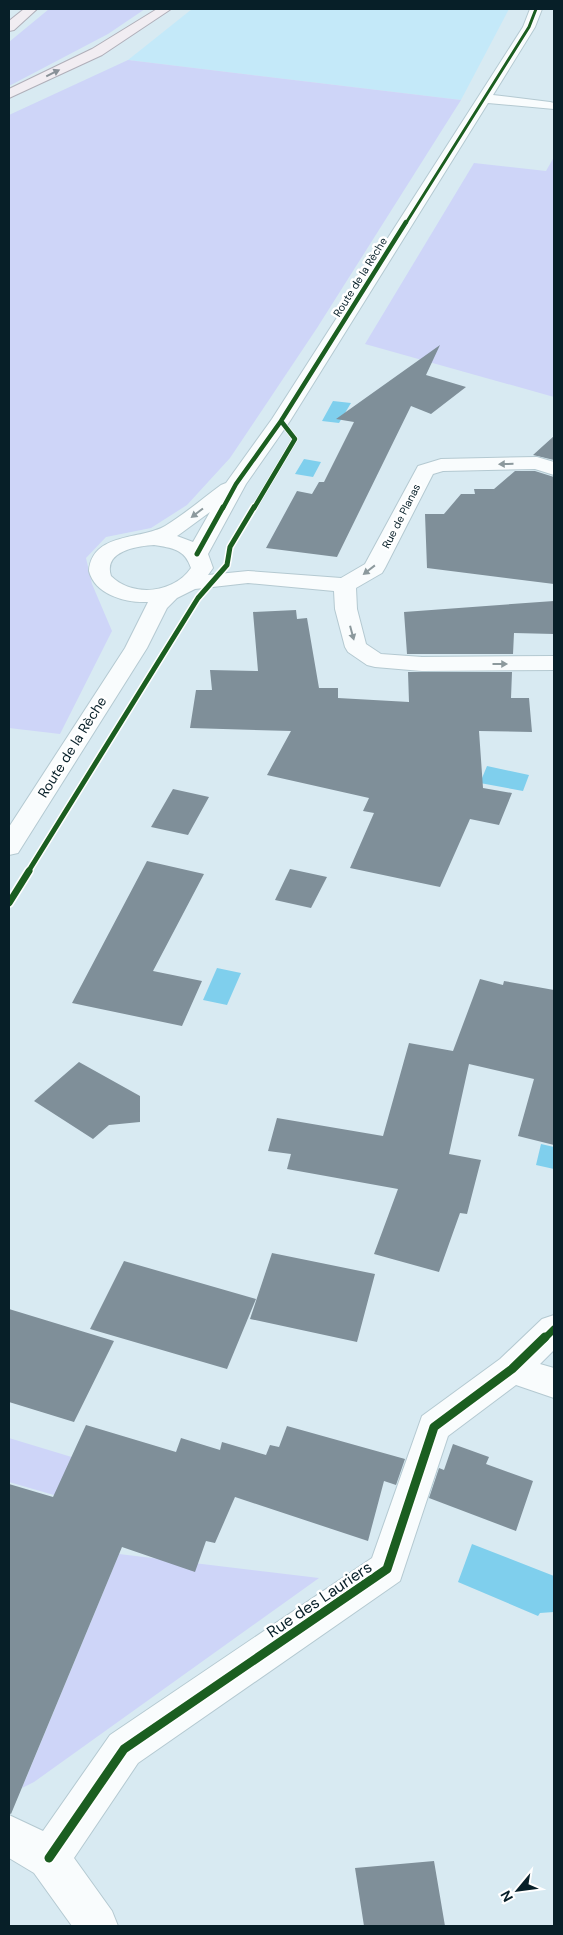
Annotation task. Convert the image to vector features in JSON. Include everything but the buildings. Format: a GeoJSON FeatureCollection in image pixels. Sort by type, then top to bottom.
{"type":"FeatureCollection","features":[{"type":"Feature","properties":{"kind":"main road"},"geometry":{"type":"LineString","coordinates":[[9,16],[18,9]]}},
{"type":"Feature","properties":{"kind":"main road"},"geometry":{"type":"LineString","coordinates":[[9,27],[31,9]]}},
{"type":"Feature","properties":{"kind":"main road"},"geometry":{"type":"LineString","coordinates":[[9,94],[96,52],[164,9]]}},
{"type":"Feature","properties":{"kind":"street","name":"Route de la Rèche"},"geometry":{"type":"LineString","coordinates":[[191,583],[198,576],[202,568],[199,557],[236,484],[281,421],[485,98],[529,27],[536,9]]}},
{"type":"Feature","properties":{"kind":"street"},"geometry":{"type":"LineString","coordinates":[[485,98],[550,106]]}},
{"type":"Feature","properties":{"kind":"street","name":"Rue de Planas"},"geometry":{"type":"LineString","coordinates":[[345,585],[374,568],[425,470],[441,465],[536,463],[554,469]]}},
{"type":"Feature","properties":{"kind":"street","name":"Route de la Rèche"},"geometry":{"type":"LineString","coordinates":[[154,539],[173,530],[236,484]]}},
{"type":"Feature","properties":{"kind":"street"},"geometry":{"type":"LineString","coordinates":[[248,577],[227,565],[199,557],[180,543],[154,539],[123,544],[111,550],[102,558],[99,567],[100,576],[108,584],[120,591],[135,594],[169,593],[191,583],[248,577],[345,585],[346,609],[356,647],[375,660],[422,664],[554,663]]}},
{"type":"Feature","properties":{"kind":"street"},"geometry":{"type":"LineString","coordinates":[[120,591],[130,608],[136,648]]}},
{"type":"Feature","properties":{"kind":"street","name":"Route de la Rèche"},"geometry":{"type":"LineString","coordinates":[[9,847],[136,648],[157,605],[169,593]]}},
{"type":"Feature","properties":{"kind":"street","name":"Rue des Lauriers"},"geometry":{"type":"LineString","coordinates":[[49,1858],[124,1749],[387,1569],[434,1427],[512,1369],[554,1329]]}},
{"type":"Feature","properties":{"kind":"street"},"geometry":{"type":"LineString","coordinates":[[512,1369],[554,1384]]}},
{"type":"Feature","properties":{"kind":"street"},"geometry":{"type":"LineString","coordinates":[[9,1835],[49,1858],[96,1926]]}},
{"type":"Feature","properties":{"kind":"shaded area"},"geometry":{"type":"Polygon","coordinates":[[[49,9],[145,9],[108,34],[9,86],[9,42],[49,9]]]}},
{"type":"Feature","properties":{"kind":"shaded area"},"geometry":{"type":"Polygon","coordinates":[[[192,9],[509,9],[461,100],[128,60],[192,9]]]}},
{"type":"Feature","properties":{"kind":"shaded area"},"geometry":{"type":"Polygon","coordinates":[[[128,60],[461,100],[317,328],[230,458],[187,505],[151,528],[106,537],[86,558],[92,584],[112,631],[60,734],[9,728],[9,115],[128,60]]]}},
{"type":"Feature","properties":{"kind":"shaded area"},"geometry":{"type":"Polygon","coordinates":[[[554,157],[554,397],[365,344],[474,163],[546,171],[554,157]]]}},
{"type":"Feature","properties":{"kind":"shaded area"},"geometry":{"type":"Polygon","coordinates":[[[333,401],[351,403],[339,423],[322,421],[333,401]]]}},
{"type":"Feature","properties":{"kind":"shaded area"},"geometry":{"type":"Polygon","coordinates":[[[304,459],[321,462],[313,477],[295,474],[304,459]]]}},
{"type":"Feature","properties":{"kind":"shaded area"},"geometry":{"type":"Polygon","coordinates":[[[487,766],[529,775],[523,791],[480,783],[487,766]]]}},
{"type":"Feature","properties":{"kind":"shaded area"},"geometry":{"type":"Polygon","coordinates":[[[217,968],[241,973],[227,1005],[203,1000],[217,968]]]}},
{"type":"Feature","properties":{"kind":"shaded area"},"geometry":{"type":"Polygon","coordinates":[[[541,1144],[554,1147],[554,1169],[536,1165],[541,1144]]]}},
{"type":"Feature","properties":{"kind":"shaded area"},"geometry":{"type":"Polygon","coordinates":[[[9,1438],[154,1482],[140,1520],[9,1482],[9,1438]]]}},
{"type":"Feature","properties":{"kind":"shaded area"},"geometry":{"type":"Polygon","coordinates":[[[472,1544],[554,1576],[554,1612],[540,1613],[538,1616],[458,1582],[472,1544]]]}},
{"type":"Feature","properties":{"kind":"shaded area"},"geometry":{"type":"Polygon","coordinates":[[[119,1554],[319,1578],[34,1782],[22,1788],[119,1554]]]}},
{"type":"Feature","properties":{"kind":"cycle path"},"geometry":{"type":"LineString","coordinates":[[197,554],[236,484],[281,421],[529,27],[536,9]]}},
{"type":"Feature","properties":{"kind":"cycle path"},"geometry":{"type":"LineString","coordinates":[[9,903],[198,598],[227,565],[230,547],[295,439],[281,421]]}},
{"type":"Feature","properties":{"kind":"cycle path"},"geometry":{"type":"LineString","coordinates":[[49,1858],[124,1749],[387,1569],[434,1427],[512,1369],[554,1329]]}}]}
